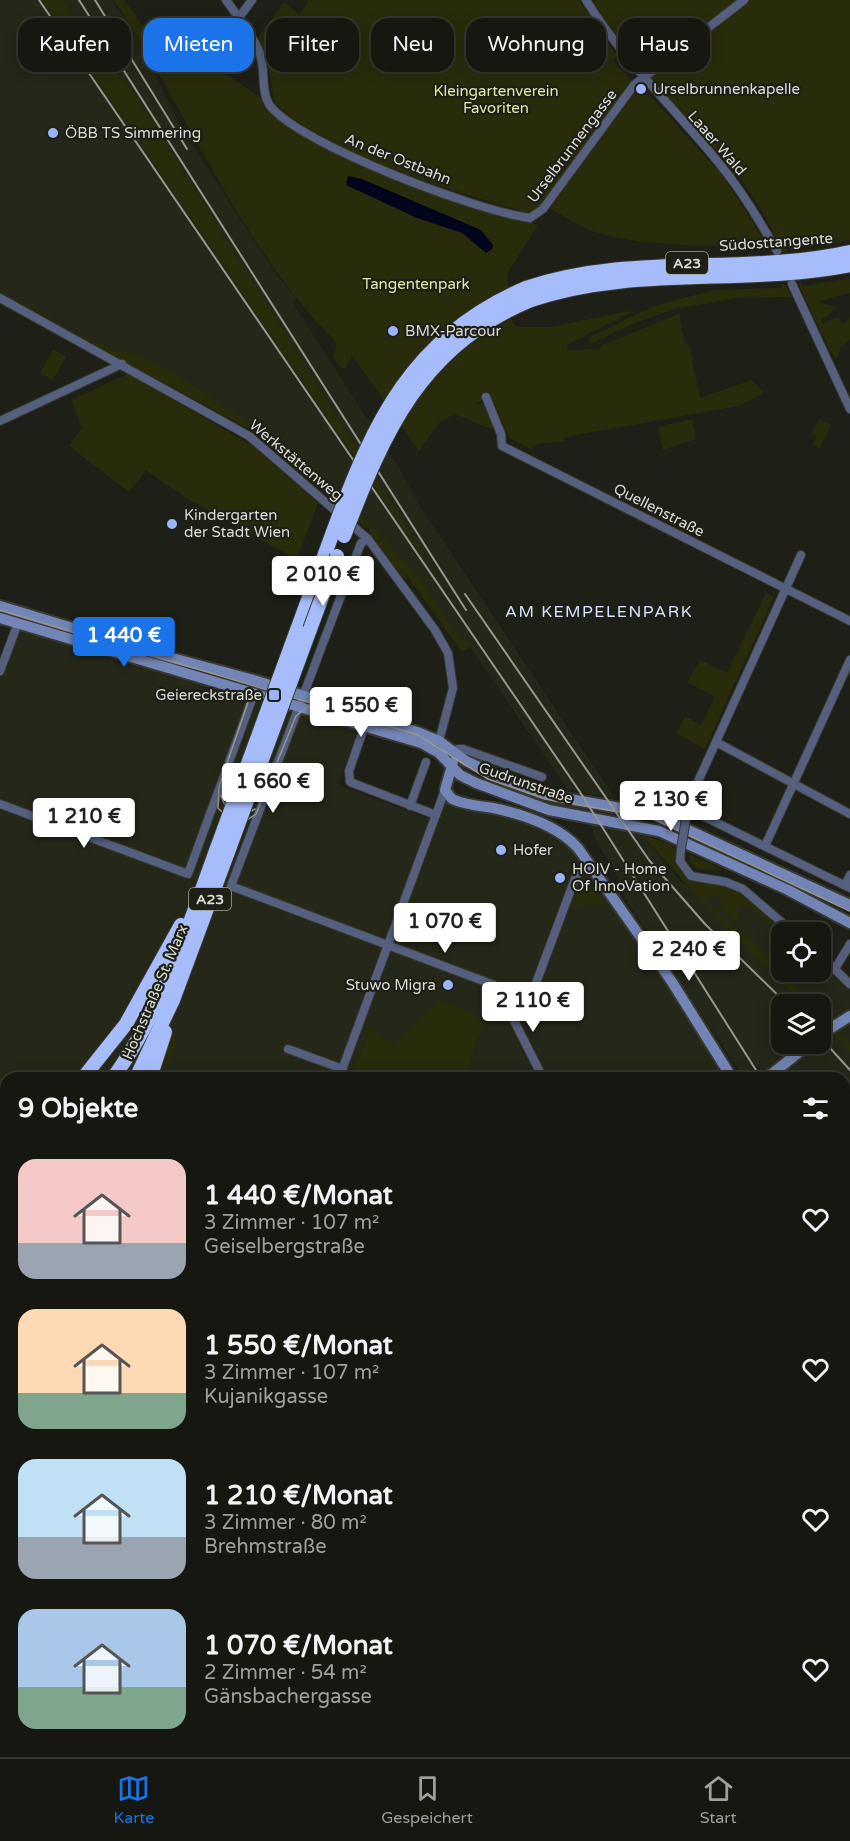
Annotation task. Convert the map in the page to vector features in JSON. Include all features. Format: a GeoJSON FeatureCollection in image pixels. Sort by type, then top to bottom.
{"type":"FeatureCollection","features":[{"type":"Feature","properties":{"kind":"highway","name":"Südosttangente"},"geometry":{"type":"LineString","coordinates":[[528,294],[561,277],[604,269],[795,260],[850,252]]}},
{"type":"Feature","properties":{"kind":"highway","name":"Südosttangente"},"geometry":{"type":"LineString","coordinates":[[528,294],[613,281],[776,274],[850,265]]}},
{"type":"Feature","properties":{"kind":"highway","name":"Hochstraße St. Marx"},"geometry":{"type":"LineString","coordinates":[[117,1072],[141,1036],[159,1000],[348,492],[379,421],[405,379],[443,338],[487,306],[528,294]]}},
{"type":"Feature","properties":{"kind":"highway","name":"Hochstraße St. Marx"},"geometry":{"type":"LineString","coordinates":[[139,1072],[173,1000],[344,536],[386,436],[416,387],[453,346],[528,294]]}},
{"type":"Feature","properties":{"kind":"highway"},"geometry":{"type":"LineString","coordinates":[[88,1072],[126,1024],[202,887]]}},
{"type":"Feature","properties":{"kind":"highway"},"geometry":{"type":"LineString","coordinates":[[152,1072],[161,1050],[173,1000]]}},
{"type":"Feature","properties":{"kind":"main road"},"geometry":{"type":"LineString","coordinates":[[0,606],[303,695],[436,745]]}},
{"type":"Feature","properties":{"kind":"main road"},"geometry":{"type":"LineString","coordinates":[[0,618],[254,694],[436,745]]}},
{"type":"Feature","properties":{"kind":"main road","name":"Gudrunstraße"},"geometry":{"type":"LineString","coordinates":[[436,745],[538,792],[654,814],[850,905]]}},
{"type":"Feature","properties":{"kind":"main road","name":"Gudrunstraße"},"geometry":{"type":"LineString","coordinates":[[436,745],[452,769],[476,783],[549,810],[659,831],[788,890],[850,923]]}},
{"type":"Feature","properties":{"kind":"main road"},"geometry":{"type":"LineString","coordinates":[[455,754],[445,790],[448,796],[456,801],[506,812],[552,828],[574,844],[672,982],[728,1072]]}},
{"type":"Feature","properties":{"kind":"main road"},"geometry":{"type":"LineString","coordinates":[[831,1028],[850,1016]]}},
{"type":"Feature","properties":{"kind":"main road"},"geometry":{"type":"LineString","coordinates":[[774,1072],[797,1054]]}},
{"type":"Feature","properties":{"kind":"street"},"geometry":{"type":"LineString","coordinates":[[226,0],[238,17],[252,0]]}},
{"type":"Feature","properties":{"kind":"street","name":"Laaer Wald"},"geometry":{"type":"LineString","coordinates":[[586,0],[642,77],[722,166],[777,251]]}},
{"type":"Feature","properties":{"kind":"street","name":"Urselbrunnengasse"},"geometry":{"type":"LineString","coordinates":[[533,218],[543,209],[642,77],[744,0]]}},
{"type":"Feature","properties":{"kind":"street","name":"An der Ostbahn"},"geometry":{"type":"LineString","coordinates":[[238,17],[252,37],[261,58],[267,99],[285,120],[354,157],[470,202],[533,218]]}},
{"type":"Feature","properties":{"kind":"street"},"geometry":{"type":"LineString","coordinates":[[792,284],[850,409]]}},
{"type":"Feature","properties":{"kind":"street","name":"Werkstättenweg"},"geometry":{"type":"LineString","coordinates":[[0,298],[249,436],[368,539],[435,630],[448,653],[453,688],[436,745]]}},
{"type":"Feature","properties":{"kind":"street"},"geometry":{"type":"LineString","coordinates":[[0,421],[122,364]]}},
{"type":"Feature","properties":{"kind":"street","name":"Quellenstraße"},"geometry":{"type":"LineString","coordinates":[[486,397],[501,434],[502,446],[850,621]]}},
{"type":"Feature","properties":{"kind":"street"},"geometry":{"type":"LineString","coordinates":[[368,539],[361,543],[231,886],[494,985],[540,1072]]}},
{"type":"Feature","properties":{"kind":"street"},"geometry":{"type":"LineString","coordinates":[[781,922],[743,889],[726,882],[691,876],[680,861],[687,808],[801,555]]}},
{"type":"Feature","properties":{"kind":"street"},"geometry":{"type":"LineString","coordinates":[[0,671],[18,623]]}},
{"type":"Feature","properties":{"kind":"street"},"geometry":{"type":"LineString","coordinates":[[765,846],[850,660]]}},
{"type":"Feature","properties":{"kind":"street"},"geometry":{"type":"LineString","coordinates":[[0,804],[188,874],[254,694]]}},
{"type":"Feature","properties":{"kind":"street"},"geometry":{"type":"LineString","coordinates":[[365,725],[349,771],[349,779],[357,786],[436,815]]}},
{"type":"Feature","properties":{"kind":"street"},"geometry":{"type":"LineString","coordinates":[[716,742],[850,814]]}},
{"type":"Feature","properties":{"kind":"street","name":"Gudrunstraße"},"geometry":{"type":"LineString","coordinates":[[455,754],[458,749],[463,749],[542,777]]}},
{"type":"Feature","properties":{"kind":"street"},"geometry":{"type":"LineString","coordinates":[[410,806],[426,762]]}},
{"type":"Feature","properties":{"kind":"street"},"geometry":{"type":"LineString","coordinates":[[342,1072],[445,790]]}},
{"type":"Feature","properties":{"kind":"street"},"geometry":{"type":"LineString","coordinates":[[666,798],[848,886],[850,875]]}},
{"type":"Feature","properties":{"kind":"street"},"geometry":{"type":"LineString","coordinates":[[502,997],[530,996],[577,873],[589,863]]}},
{"type":"Feature","properties":{"kind":"street"},"geometry":{"type":"LineString","coordinates":[[836,967],[850,944]]}},
{"type":"Feature","properties":{"kind":"street"},"geometry":{"type":"LineString","coordinates":[[831,963],[850,984]]}},
{"type":"Feature","properties":{"kind":"street"},"geometry":{"type":"LineString","coordinates":[[288,1049],[343,1069]]}},
{"type":"Feature","properties":{"kind":"shaded area"},"geometry":{"type":"Polygon","coordinates":[[[0,0],[42,0],[54,18],[18,18],[18,72],[91,72],[444,587],[136,95],[117,72],[131,72],[131,28],[143,49],[143,72],[154,72],[183,131],[278,277],[297,299],[292,302],[401,471],[421,508],[615,798],[568,790],[470,647],[462,652],[408,577],[404,579],[369,531],[369,527],[367,528],[253,431],[0,294],[0,0]]]}},
{"type":"Feature","properties":{"kind":"shaded area"},"geometry":{"type":"Polygon","coordinates":[[[64,0],[112,0],[124,18],[76,18],[64,0]]]}},
{"type":"Feature","properties":{"kind":"shaded area"},"geometry":{"type":"Polygon","coordinates":[[[18,623],[254,693],[257,685],[358,716],[359,728],[338,785],[427,818],[435,805],[465,797],[498,805],[559,826],[593,859],[678,983],[725,1072],[531,1072],[529,1069],[523,1072],[467,1072],[485,1020],[440,1000],[395,1044],[371,1027],[352,1072],[90,1072],[85,1070],[83,1072],[0,1072],[0,672],[18,623]]]}},
{"type":"Feature","properties":{"kind":"shaded area"},"geometry":{"type":"Polygon","coordinates":[[[591,825],[641,834],[681,882],[694,891],[705,887],[752,903],[777,922],[771,922],[771,982],[831,982],[831,965],[850,983],[850,1072],[740,1072],[628,903],[615,872],[596,841],[591,825]]]}},
{"type":"Feature","properties":{"kind":"green space"},"geometry":{"type":"Polygon","coordinates":[[[42,0],[64,0],[76,18],[54,18],[42,0]]]}},
{"type":"Feature","properties":{"kind":"green space","name":"Tangentenpark"},"geometry":{"type":"Polygon","coordinates":[[[114,0],[124,0],[143,26],[143,46],[131,27],[131,18],[125,18],[114,0]]]}},
{"type":"Feature","properties":{"kind":"green space","name":"Kleingartenverein Favoriten"},"geometry":{"type":"Polygon","coordinates":[[[306,0],[579,0],[591,18],[466,18],[466,72],[606,72],[606,40],[617,56],[613,61],[618,66],[618,72],[623,72],[633,82],[537,211],[527,213],[430,182],[360,155],[299,122],[275,103],[269,72],[359,72],[359,18],[272,18],[284,2],[299,14],[308,3],[306,0]]]}},
{"type":"Feature","properties":{"kind":"green space"},"geometry":{"type":"Polygon","coordinates":[[[593,0],[850,0],[850,240],[787,248],[787,252],[783,252],[762,210],[736,172],[646,72],[710,72],[710,18],[618,18],[618,37],[606,22],[606,18],[603,18],[593,0]]]}},
{"type":"Feature","properties":{"kind":"green space","name":"Kleingartenverein Favoriten"},"geometry":{"type":"Polygon","coordinates":[[[266,26],[266,56],[265,51],[258,37],[266,26]]]}},
{"type":"Feature","properties":{"kind":"green space"},"geometry":{"type":"Polygon","coordinates":[[[91,72],[117,72],[136,95],[455,604],[91,72]]]}},
{"type":"Feature","properties":{"kind":"green space","name":"Tangentenpark"},"geometry":{"type":"Polygon","coordinates":[[[158,72],[177,72],[178,74],[180,72],[223,72],[261,98],[265,109],[276,119],[327,149],[397,182],[538,225],[507,274],[511,319],[516,327],[551,327],[629,311],[630,313],[567,345],[568,350],[600,349],[602,345],[679,314],[685,344],[689,344],[700,398],[752,380],[764,393],[739,406],[565,437],[563,442],[538,443],[530,449],[510,438],[490,394],[475,405],[483,403],[487,406],[494,430],[454,414],[439,423],[419,451],[352,355],[346,368],[341,369],[333,357],[337,343],[302,305],[243,222],[158,72]]]}},
{"type":"Feature","properties":{"kind":"green space"},"geometry":{"type":"Polygon","coordinates":[[[639,87],[644,89],[723,176],[769,248],[683,245],[616,237],[583,227],[550,208],[639,87]]]}},
{"type":"Feature","properties":{"kind":"green space"},"geometry":{"type":"Polygon","coordinates":[[[850,279],[850,293],[817,302],[838,307],[821,320],[823,324],[838,317],[843,324],[850,318],[850,340],[841,347],[837,360],[830,351],[798,283],[802,286],[850,279]]]}},
{"type":"Feature","properties":{"kind":"green space"},"geometry":{"type":"Polygon","coordinates":[[[782,284],[785,284],[791,297],[737,298],[674,309],[632,324],[591,344],[588,338],[645,310],[651,310],[650,307],[714,290],[782,288],[782,284]]]}},
{"type":"Feature","properties":{"kind":"green space"},"geometry":{"type":"Polygon","coordinates":[[[64,329],[122,353],[126,350],[173,372],[270,436],[328,479],[413,570],[461,640],[469,643],[470,647],[462,652],[408,577],[404,579],[369,531],[369,527],[367,528],[356,520],[253,431],[64,329]]]}},
{"type":"Feature","properties":{"kind":"green space"},"geometry":{"type":"Polygon","coordinates":[[[53,349],[66,357],[53,380],[40,373],[53,349]]]}},
{"type":"Feature","properties":{"kind":"green space"},"geometry":{"type":"Polygon","coordinates":[[[128,374],[253,446],[318,503],[297,560],[185,497],[146,470],[129,492],[69,446],[82,428],[71,400],[128,374]]]}},
{"type":"Feature","properties":{"kind":"green space"},"geometry":{"type":"Polygon","coordinates":[[[692,419],[696,439],[663,450],[658,427],[692,419]]]}},
{"type":"Feature","properties":{"kind":"green space"},"geometry":{"type":"Polygon","coordinates":[[[819,419],[831,425],[820,448],[813,444],[817,437],[812,433],[819,419]]]}},
{"type":"Feature","properties":{"kind":"green space"},"geometry":{"type":"Polygon","coordinates":[[[766,593],[774,597],[705,749],[677,734],[685,716],[701,725],[715,697],[687,682],[700,660],[727,673],[766,593]]]}},
{"type":"Feature","properties":{"kind":"green space"},"geometry":{"type":"Polygon","coordinates":[[[641,834],[677,847],[677,862],[681,872],[688,878],[739,891],[778,922],[771,923],[747,904],[738,909],[738,921],[736,922],[720,909],[721,901],[714,894],[708,896],[706,906],[641,834]]]}},
{"type":"Feature","properties":{"kind":"green space"},"geometry":{"type":"Polygon","coordinates":[[[689,854],[722,869],[720,871],[696,868],[689,861],[689,854]]]}},
{"type":"Feature","properties":{"kind":"green space"},"geometry":{"type":"Polygon","coordinates":[[[585,877],[604,904],[573,908],[583,878],[585,877]]]}},
{"type":"Feature","properties":{"kind":"green space"},"geometry":{"type":"Polygon","coordinates":[[[711,907],[771,957],[771,972],[707,909],[711,907]]]}},
{"type":"Feature","properties":{"kind":"green space"},"geometry":{"type":"Polygon","coordinates":[[[781,982],[792,982],[803,993],[793,994],[781,982]]]}},
{"type":"Feature","properties":{"kind":"green space"},"geometry":{"type":"Polygon","coordinates":[[[440,1000],[485,1019],[467,1072],[352,1072],[371,1027],[395,1044],[440,1000]]]}},
{"type":"Feature","properties":{"kind":"green space"},"geometry":{"type":"Polygon","coordinates":[[[831,1020],[850,1042],[850,1051],[831,1032],[831,1020]]]}},
{"type":"Feature","properties":{"kind":"green space"},"geometry":{"type":"Polygon","coordinates":[[[172,1034],[178,1036],[165,1072],[159,1072],[172,1034]]]}},
{"type":"Feature","properties":{"kind":"water"},"geometry":{"type":"Polygon","coordinates":[[[348,176],[362,179],[481,230],[493,245],[492,249],[486,253],[462,233],[417,218],[346,185],[348,176]]]}},
{"type":"Feature","properties":{"kind":"tram line"},"geometry":{"type":"LineString","coordinates":[[0,610],[418,735],[488,779],[545,799],[649,817],[850,911]]}},
{"type":"Feature","properties":{"kind":"tram line"},"geometry":{"type":"LineString","coordinates":[[268,693],[258,694],[248,702],[219,787],[218,808],[231,821],[244,822],[256,814],[296,716],[307,707],[319,705]]}},
{"type":"Feature","properties":{"kind":"tram line"},"geometry":{"type":"LineString","coordinates":[[221,795],[225,805],[238,813],[255,809]]}},
{"type":"Feature","properties":{"kind":"railway"},"geometry":{"type":"LineString","coordinates":[[39,0],[580,792],[757,1072]]}},
{"type":"Feature","properties":{"kind":"railway"},"geometry":{"type":"LineString","coordinates":[[79,0],[466,610]]}},
{"type":"Feature","properties":{"kind":"railway"},"geometry":{"type":"LineString","coordinates":[[95,0],[187,149]]}},
{"type":"Feature","properties":{"kind":"railway"},"geometry":{"type":"LineString","coordinates":[[465,594],[649,860],[705,924],[777,994]]}},
{"type":"Feature","properties":{"kind":"railway"},"geometry":{"type":"LineString","coordinates":[[831,1049],[850,1070]]}},
{"type":"Feature","properties":{"kind":"place","name":"Urselbrunnenkapelle"},"geometry":{"type":"Point","coordinates":[641,89]}},
{"type":"Feature","properties":{"kind":"place","name":"ÖBB TS Simmering"},"geometry":{"type":"Point","coordinates":[53,133]}},
{"type":"Feature","properties":{"kind":"place","name":"BMX-Parcour"},"geometry":{"type":"Point","coordinates":[393,331]}},
{"type":"Feature","properties":{"kind":"place","name":"Kindergarten der Stadt Wien"},"geometry":{"type":"Point","coordinates":[172,524]}},
{"type":"Feature","properties":{"kind":"place","name":"Geiereckstraße"},"geometry":{"type":"Point","coordinates":[274,695]}},
{"type":"Feature","properties":{"kind":"place","name":"Hofer"},"geometry":{"type":"Point","coordinates":[501,850]}},
{"type":"Feature","properties":{"kind":"place","name":"HOIV - Home Of InnoVation"},"geometry":{"type":"Point","coordinates":[560,878]}},
{"type":"Feature","properties":{"kind":"place","name":"Stuwo Migra"},"geometry":{"type":"Point","coordinates":[448,985]}},
{"type":"Feature","properties":{"kind":"district","name":"AM KEMPELENPARK"},"geometry":{"type":"Point","coordinates":[599,612]}}]}
